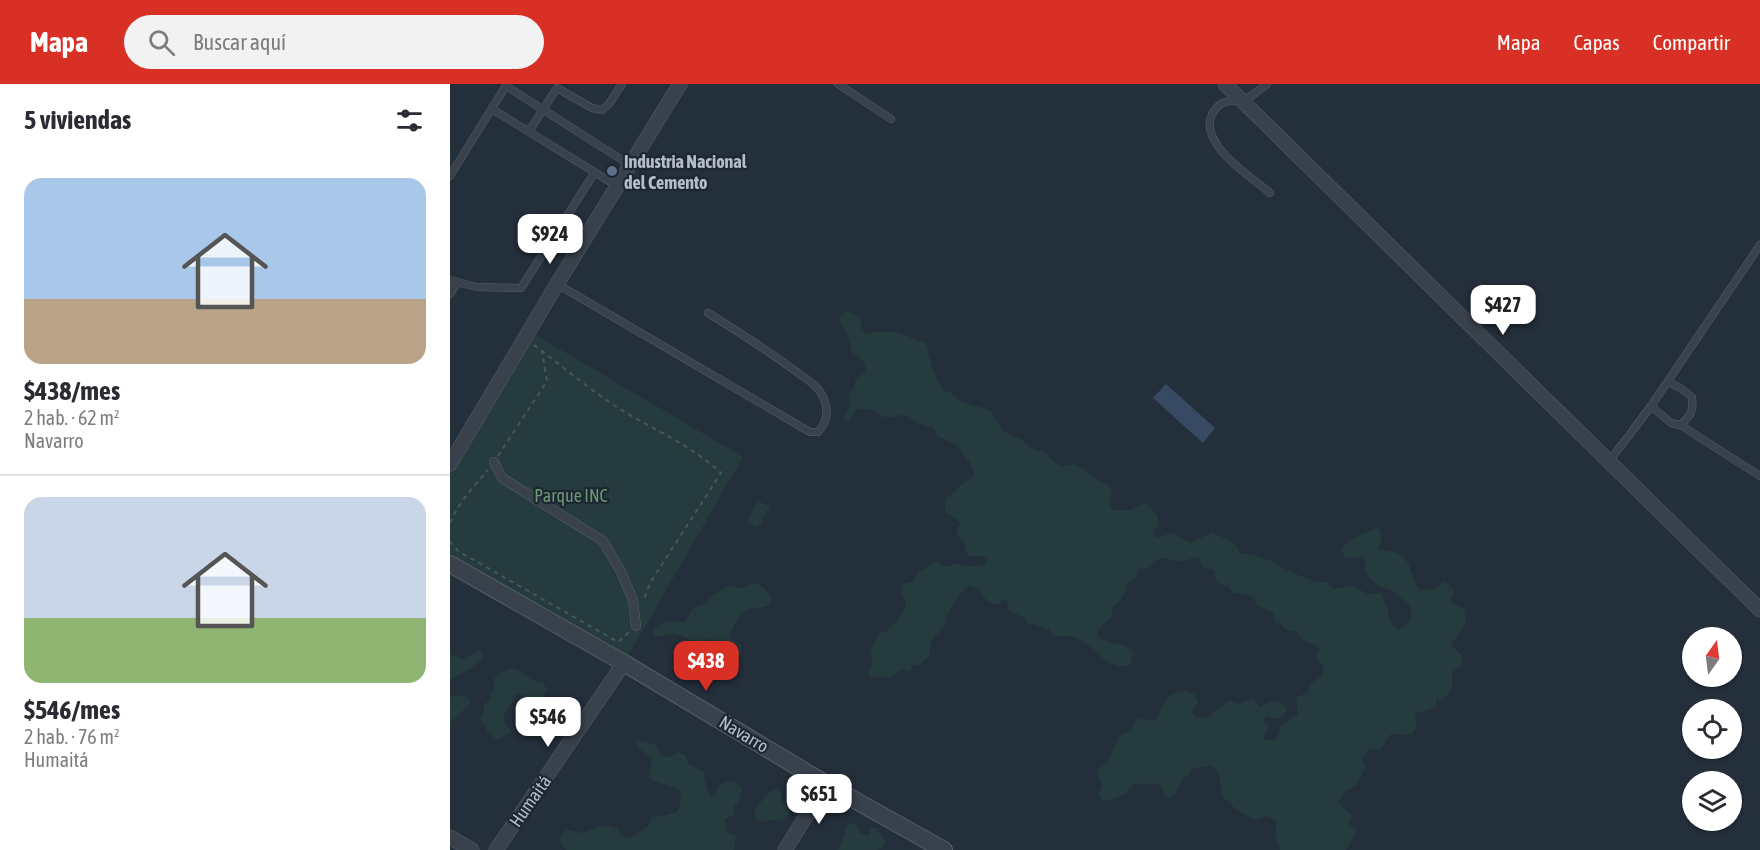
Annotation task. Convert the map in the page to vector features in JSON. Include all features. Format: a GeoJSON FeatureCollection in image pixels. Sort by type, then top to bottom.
{"type":"FeatureCollection","features":[{"type":"Feature","properties":{"kind":"street"},"geometry":{"type":"LineString","coordinates":[[450,464],[524,338],[680,84]]}},
{"type":"Feature","properties":{"kind":"street"},"geometry":{"type":"LineString","coordinates":[[1225,84],[1760,610]]}},
{"type":"Feature","properties":{"kind":"street"},"geometry":{"type":"LineString","coordinates":[[494,462],[502,478],[603,541],[620,570],[633,600],[636,626]]}},
{"type":"Feature","properties":{"kind":"street","name":"Navarro"},"geometry":{"type":"LineString","coordinates":[[450,564],[624,663],[826,784],[944,850]]}},
{"type":"Feature","properties":{"kind":"street","name":"Humaitá"},"geometry":{"type":"LineString","coordinates":[[496,850],[624,663]]}},
{"type":"Feature","properties":{"kind":"street"},"geometry":{"type":"LineString","coordinates":[[785,850],[826,784]]}},
{"type":"Feature","properties":{"kind":"street"},"geometry":{"type":"LineString","coordinates":[[450,837],[472,850]]}},
{"type":"Feature","properties":{"kind":"lane"},"geometry":{"type":"LineString","coordinates":[[529,131],[558,86],[592,108],[602,110],[609,104],[622,84]]}},
{"type":"Feature","properties":{"kind":"lane"},"geometry":{"type":"LineString","coordinates":[[838,84],[891,119]]}},
{"type":"Feature","properties":{"kind":"lane"},"geometry":{"type":"LineString","coordinates":[[1267,84],[1243,102],[1230,100],[1221,103],[1212,116],[1209,129],[1218,148],[1270,193]]}},
{"type":"Feature","properties":{"kind":"lane"},"geometry":{"type":"LineString","coordinates":[[450,176],[507,85],[630,165]]}},
{"type":"Feature","properties":{"kind":"lane"},"geometry":{"type":"LineString","coordinates":[[492,108],[617,186]]}},
{"type":"Feature","properties":{"kind":"lane"},"geometry":{"type":"LineString","coordinates":[[450,294],[453,281],[476,287],[521,288],[595,172]]}},
{"type":"Feature","properties":{"kind":"lane"},"geometry":{"type":"LineString","coordinates":[[1609,461],[1668,382],[1760,245]]}},
{"type":"Feature","properties":{"kind":"lane"},"geometry":{"type":"LineString","coordinates":[[557,284],[810,432],[818,432],[825,425],[828,412],[818,388],[778,358],[708,313]]}},
{"type":"Feature","properties":{"kind":"lane"},"geometry":{"type":"LineString","coordinates":[[1668,382],[1692,397],[1693,410],[1689,418],[1680,425]]}},
{"type":"Feature","properties":{"kind":"lane"},"geometry":{"type":"LineString","coordinates":[[1651,406],[1671,423],[1680,425],[1760,476]]}},
{"type":"Feature","properties":{"kind":"path"},"geometry":{"type":"LineString","coordinates":[[524,338],[618,408],[678,441],[721,473],[650,583],[643,604]]}},
{"type":"Feature","properties":{"kind":"path"},"geometry":{"type":"LineString","coordinates":[[450,523],[456,509],[494,462],[547,381],[542,351]]}},
{"type":"Feature","properties":{"kind":"path"},"geometry":{"type":"LineString","coordinates":[[450,541],[458,551],[618,642],[636,626]]}},
{"type":"Feature","properties":{"kind":"green space"},"geometry":{"type":"Polygon","coordinates":[[[849,311],[860,318],[861,328],[866,333],[893,331],[926,343],[935,374],[944,391],[950,392],[960,401],[989,410],[1004,432],[1021,439],[1031,448],[1046,453],[1055,463],[1062,466],[1073,464],[1079,466],[1098,481],[1108,484],[1112,491],[1109,504],[1113,510],[1128,510],[1144,504],[1149,506],[1157,515],[1158,526],[1154,529],[1156,538],[1171,533],[1191,543],[1212,532],[1235,544],[1240,553],[1272,561],[1288,571],[1316,582],[1326,582],[1334,589],[1352,586],[1368,594],[1381,593],[1388,610],[1389,620],[1398,630],[1409,621],[1410,606],[1392,590],[1378,586],[1365,573],[1365,561],[1362,557],[1344,556],[1342,550],[1344,546],[1367,532],[1379,529],[1382,539],[1378,549],[1403,556],[1421,591],[1436,588],[1444,582],[1450,585],[1454,593],[1450,600],[1453,604],[1463,608],[1466,620],[1451,646],[1462,655],[1462,665],[1453,671],[1450,690],[1441,701],[1437,697],[1436,707],[1415,714],[1416,729],[1411,735],[1391,734],[1381,749],[1369,749],[1362,759],[1365,768],[1357,785],[1345,791],[1338,802],[1352,815],[1348,824],[1357,830],[1346,850],[1280,850],[1275,836],[1277,821],[1267,816],[1255,820],[1234,808],[1223,798],[1219,777],[1212,766],[1191,769],[1175,794],[1169,799],[1163,793],[1161,785],[1154,783],[1134,784],[1126,794],[1105,801],[1100,798],[1102,785],[1098,771],[1108,762],[1118,737],[1132,729],[1134,723],[1140,718],[1152,721],[1157,719],[1162,706],[1176,692],[1182,691],[1195,695],[1198,703],[1192,712],[1199,718],[1208,718],[1229,701],[1240,704],[1252,698],[1260,707],[1271,701],[1282,703],[1287,709],[1284,716],[1279,719],[1266,716],[1264,721],[1269,727],[1263,739],[1273,741],[1277,738],[1281,725],[1298,714],[1296,698],[1308,692],[1311,683],[1323,675],[1323,664],[1317,660],[1316,655],[1320,650],[1318,646],[1303,640],[1297,632],[1286,630],[1281,624],[1276,623],[1273,613],[1257,605],[1252,596],[1233,593],[1228,586],[1217,583],[1213,570],[1203,568],[1198,558],[1184,561],[1158,559],[1150,567],[1139,570],[1134,580],[1127,584],[1123,597],[1113,607],[1112,617],[1098,629],[1097,634],[1100,638],[1129,648],[1133,652],[1131,663],[1124,666],[1118,666],[1105,660],[1078,639],[1053,636],[1049,629],[1027,623],[1025,618],[1009,611],[1007,601],[992,603],[978,590],[967,586],[954,603],[947,616],[946,624],[932,640],[929,656],[920,665],[912,666],[910,672],[902,670],[888,678],[881,676],[871,678],[868,673],[873,663],[870,653],[879,633],[887,631],[895,624],[905,609],[906,601],[900,589],[903,584],[914,581],[918,572],[935,561],[940,562],[942,567],[961,564],[978,567],[988,560],[982,555],[971,557],[965,552],[964,542],[957,535],[956,530],[960,524],[959,521],[945,512],[946,498],[974,474],[957,445],[938,437],[933,428],[917,423],[908,416],[900,415],[890,418],[881,416],[875,410],[858,409],[847,423],[844,421],[844,416],[851,406],[848,395],[854,387],[856,378],[865,373],[866,369],[863,361],[852,352],[848,336],[838,320],[842,313],[849,311]]]}},
{"type":"Feature","properties":{"kind":"green space","name":"Parque INC"},"geometry":{"type":"Polygon","coordinates":[[[529,331],[743,457],[624,663],[450,564],[450,464],[529,331]]]}},
{"type":"Feature","properties":{"kind":"green space"},"geometry":{"type":"Polygon","coordinates":[[[758,501],[770,507],[758,528],[746,521],[758,501]]]}},
{"type":"Feature","properties":{"kind":"green space"},"geometry":{"type":"Polygon","coordinates":[[[758,583],[771,595],[772,600],[767,606],[752,608],[744,612],[737,620],[731,639],[741,644],[742,650],[740,659],[734,666],[720,665],[718,658],[713,656],[715,642],[711,639],[698,643],[674,633],[658,637],[654,635],[653,630],[666,621],[685,622],[693,608],[706,604],[713,595],[729,586],[743,588],[758,583]]]}},
{"type":"Feature","properties":{"kind":"green space"},"geometry":{"type":"Polygon","coordinates":[[[479,651],[484,656],[482,659],[450,680],[450,654],[463,659],[479,651]]]}},
{"type":"Feature","properties":{"kind":"green space"},"geometry":{"type":"Polygon","coordinates":[[[511,669],[543,683],[547,689],[533,712],[530,711],[529,698],[518,693],[504,715],[506,726],[512,731],[497,740],[487,731],[480,719],[484,713],[484,705],[490,699],[490,694],[494,689],[494,679],[499,673],[511,669]]]}},
{"type":"Feature","properties":{"kind":"green space"},"geometry":{"type":"Polygon","coordinates":[[[462,695],[471,703],[450,723],[450,697],[462,695]]]}},
{"type":"Feature","properties":{"kind":"green space"},"geometry":{"type":"Polygon","coordinates":[[[635,741],[654,744],[662,756],[670,757],[677,752],[685,755],[688,763],[705,773],[704,778],[710,796],[716,795],[719,785],[729,781],[742,788],[739,800],[734,807],[734,815],[724,819],[727,832],[736,836],[734,850],[566,850],[559,838],[566,829],[582,833],[605,825],[618,829],[622,836],[630,839],[649,825],[651,817],[677,812],[681,801],[680,791],[649,778],[652,760],[637,746],[635,741]]]}},
{"type":"Feature","properties":{"kind":"green space"},"geometry":{"type":"Polygon","coordinates":[[[776,789],[781,792],[782,801],[789,809],[789,815],[779,820],[759,822],[756,819],[755,809],[769,792],[776,789]]]}},
{"type":"Feature","properties":{"kind":"green space"},"geometry":{"type":"Polygon","coordinates":[[[851,823],[859,826],[860,833],[869,835],[871,828],[877,828],[886,841],[882,848],[837,850],[845,835],[846,827],[851,823]]]}},
{"type":"Feature","properties":{"kind":"water"},"geometry":{"type":"Polygon","coordinates":[[[1166,384],[1215,428],[1203,443],[1153,398],[1166,384]]]}},
{"type":"Feature","properties":{"kind":"place","name":"Industria Nacional del Cemento"},"geometry":{"type":"Point","coordinates":[612,171]}}]}
